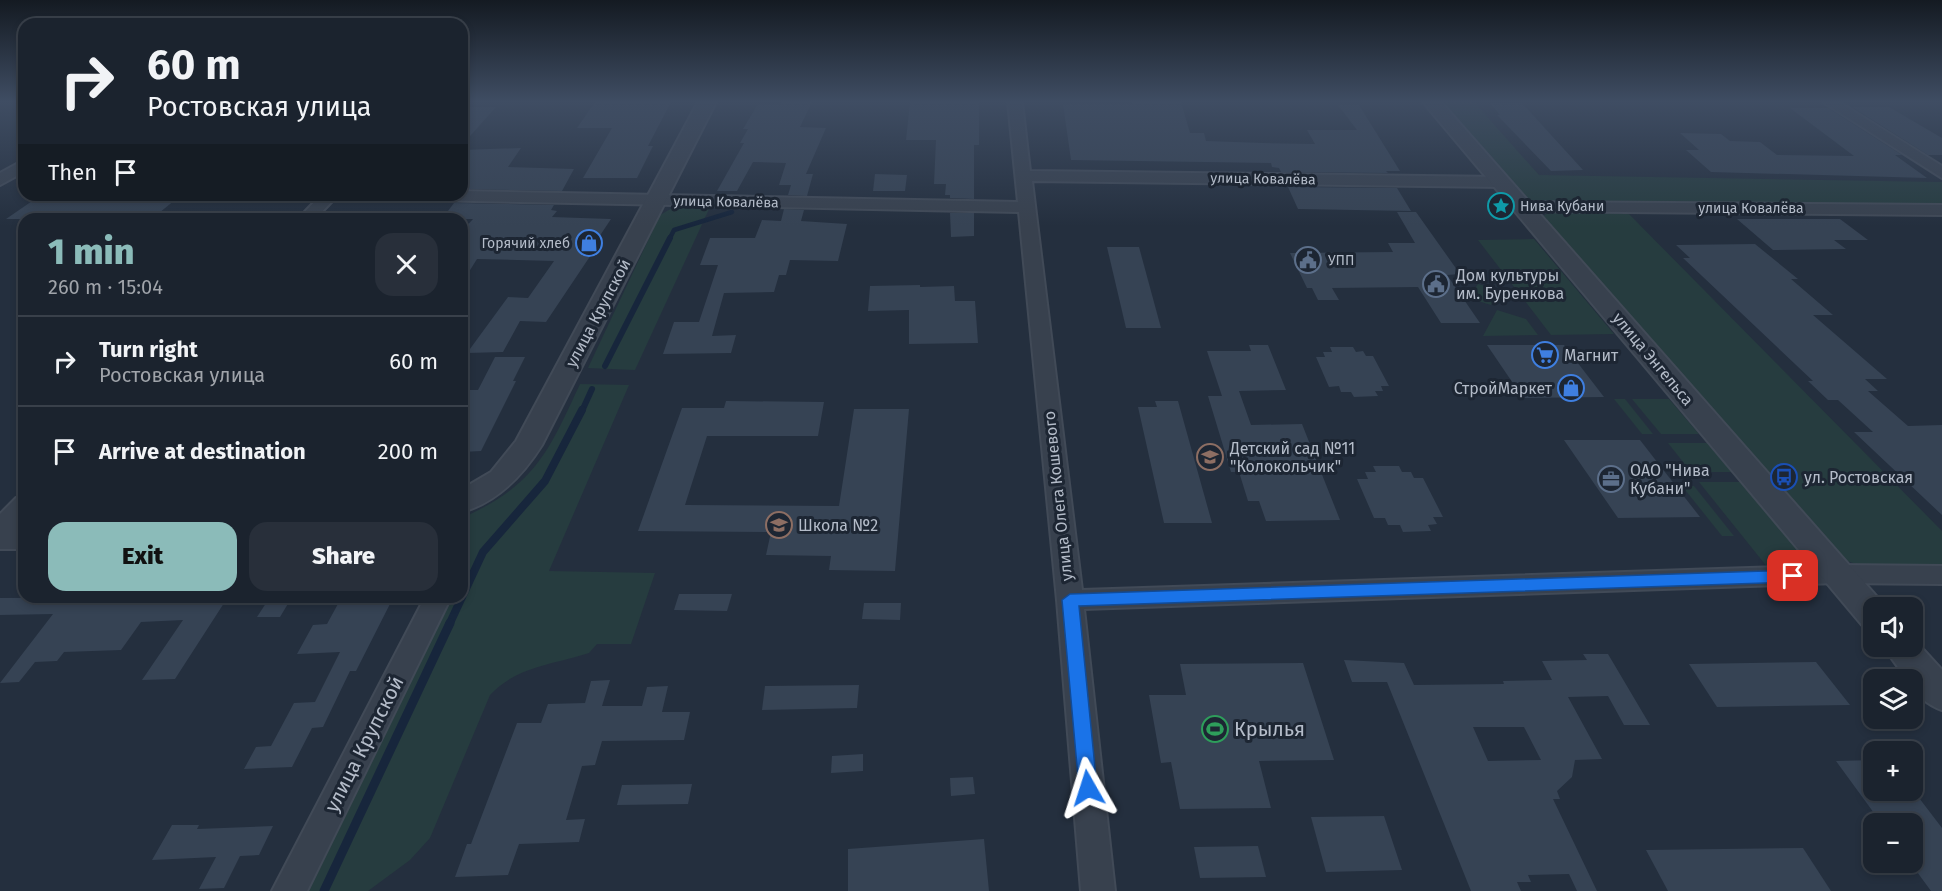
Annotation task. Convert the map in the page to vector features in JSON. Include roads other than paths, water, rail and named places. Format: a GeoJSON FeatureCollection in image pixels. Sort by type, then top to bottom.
{"type":"FeatureCollection","features":[{"type":"Feature","properties":{"kind":"street","name":"улица Крупской"},"geometry":{"type":"LineString","coordinates":[[468,498],[501,479],[528,445],[686,144]]}},
{"type":"Feature","properties":{"kind":"street","name":"улица Олега Кошевого"},"geometry":{"type":"LineString","coordinates":[[1019,144],[1070,600],[1098,891]]}},
{"type":"Feature","properties":{"kind":"street","name":"улица Энгельса"},"geometry":{"type":"LineString","coordinates":[[1469,144],[1863,604]]}},
{"type":"Feature","properties":{"kind":"street"},"geometry":{"type":"LineString","coordinates":[[1896,144],[1942,173]]}},
{"type":"Feature","properties":{"kind":"street"},"geometry":{"type":"LineString","coordinates":[[0,180],[18,169]]}},
{"type":"Feature","properties":{"kind":"street","name":"улица Ковалёва"},"geometry":{"type":"LineString","coordinates":[[1023,176],[1503,182]]}},
{"type":"Feature","properties":{"kind":"street"},"geometry":{"type":"LineString","coordinates":[[0,180],[18,181]]}},
{"type":"Feature","properties":{"kind":"street","name":"улица Ковалёва"},"geometry":{"type":"LineString","coordinates":[[468,196],[1025,207]]}},
{"type":"Feature","properties":{"kind":"street"},"geometry":{"type":"LineString","coordinates":[[312,213],[324,201]]}},
{"type":"Feature","properties":{"kind":"street","name":"улица Ковалёва"},"geometry":{"type":"LineString","coordinates":[[1524,207],[1942,210]]}},
{"type":"Feature","properties":{"kind":"street"},"geometry":{"type":"LineString","coordinates":[[0,529],[18,510]]}},
{"type":"Feature","properties":{"kind":"street"},"geometry":{"type":"LineString","coordinates":[[0,538],[18,538]]}},
{"type":"Feature","properties":{"kind":"street"},"geometry":{"type":"LineString","coordinates":[[1070,600],[1837,574],[1942,574]]}},
{"type":"Feature","properties":{"kind":"street","name":"улица Крупской"},"geometry":{"type":"LineString","coordinates":[[290,891],[435,603]]}},
{"type":"Feature","properties":{"kind":"street"},"geometry":{"type":"LineString","coordinates":[[1909,657],[1942,695]]}},
{"type":"Feature","properties":{"kind":"waterway"},"geometry":{"type":"LineString","coordinates":[[670,238],[674,230],[732,212]]}},
{"type":"Feature","properties":{"kind":"waterway"},"geometry":{"type":"LineString","coordinates":[[605,366],[670,238]]}},
{"type":"Feature","properties":{"kind":"waterway"},"geometry":{"type":"LineString","coordinates":[[582,411],[592,389]]}},
{"type":"Feature","properties":{"kind":"waterway"},"geometry":{"type":"LineString","coordinates":[[468,584],[483,552],[545,481],[582,410]]}},
{"type":"Feature","properties":{"kind":"waterway"},"geometry":{"type":"LineString","coordinates":[[449,625],[459,603]]}},
{"type":"Feature","properties":{"kind":"waterway"},"geometry":{"type":"LineString","coordinates":[[324,891],[450,623]]}},
{"type":"Feature","properties":{"kind":"place","name":"Нива Кубани"},"geometry":{"type":"Point","coordinates":[1501,206]}},
{"type":"Feature","properties":{"kind":"place","name":"Горячий хлеб"},"geometry":{"type":"Point","coordinates":[589,243]}},
{"type":"Feature","properties":{"kind":"place","name":"УПП"},"geometry":{"type":"Point","coordinates":[1308,260]}},
{"type":"Feature","properties":{"kind":"place","name":"Дом культуры им. Буренкова"},"geometry":{"type":"Point","coordinates":[1436,284]}},
{"type":"Feature","properties":{"kind":"place","name":"Магнит"},"geometry":{"type":"Point","coordinates":[1545,355]}},
{"type":"Feature","properties":{"kind":"place","name":"СтройМаркет"},"geometry":{"type":"Point","coordinates":[1571,388]}},
{"type":"Feature","properties":{"kind":"place","name":"Детский сад №11 \"Колокольчик\""},"geometry":{"type":"Point","coordinates":[1210,457]}},
{"type":"Feature","properties":{"kind":"place","name":"ул. Ростовская"},"geometry":{"type":"Point","coordinates":[1784,477]}},
{"type":"Feature","properties":{"kind":"place","name":"ОАО \"Нива Кубани\""},"geometry":{"type":"Point","coordinates":[1611,479]}},
{"type":"Feature","properties":{"kind":"place","name":"Школа №2"},"geometry":{"type":"Point","coordinates":[779,525]}},
{"type":"Feature","properties":{"kind":"place","name":"Крылья"},"geometry":{"type":"Point","coordinates":[1215,729]}}]}
